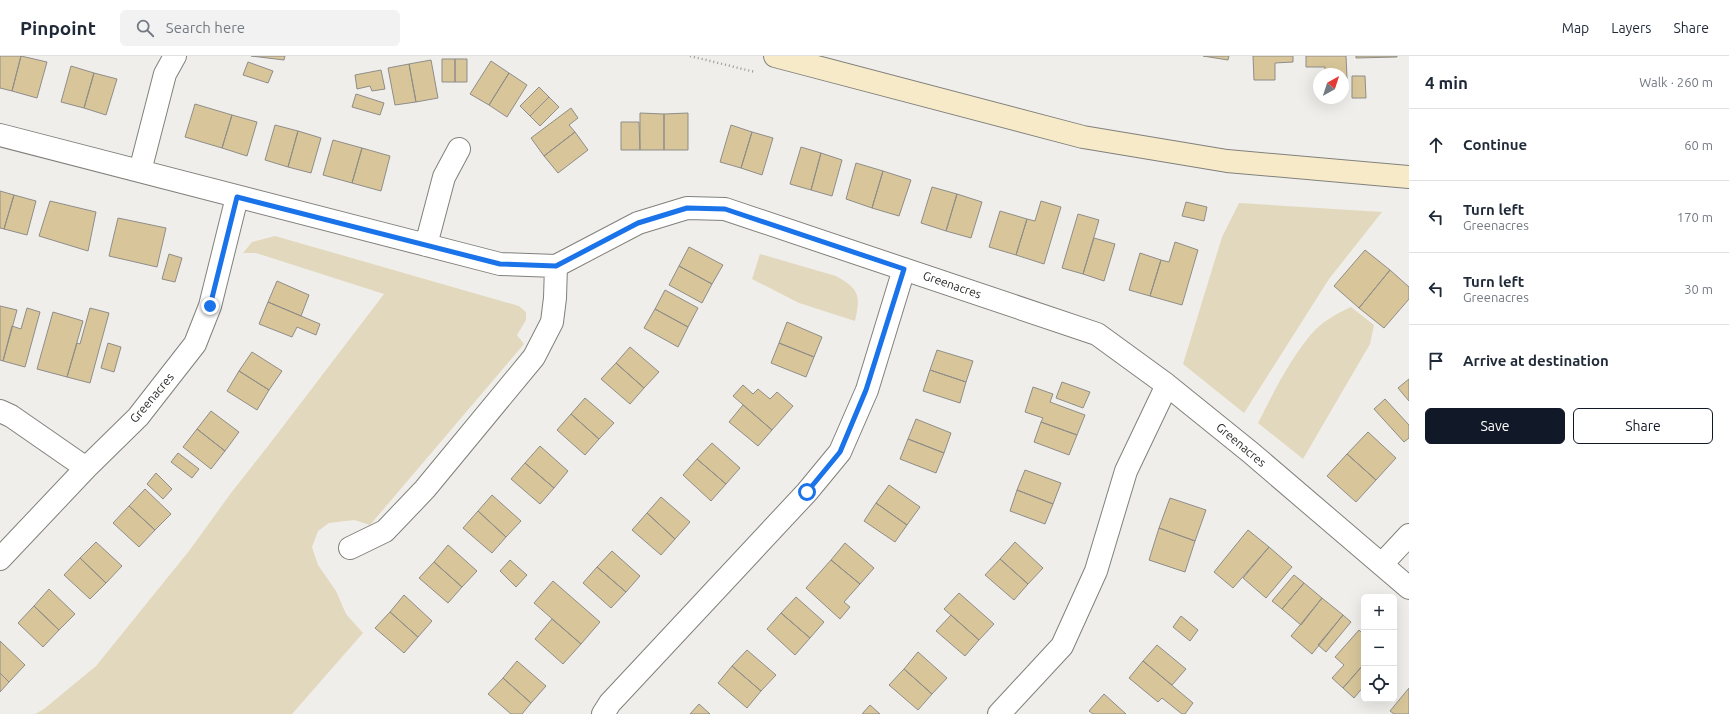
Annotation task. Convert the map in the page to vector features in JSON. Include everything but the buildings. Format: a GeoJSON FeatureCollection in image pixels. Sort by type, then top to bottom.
{"type":"FeatureCollection","features":[{"type":"Feature","properties":{"kind":"street"},"geometry":{"type":"LineString","coordinates":[[140,171],[165,74],[175,56]]}},
{"type":"Feature","properties":{"kind":"street"},"geometry":{"type":"LineString","coordinates":[[775,56],[1083,138],[1227,161],[1409,178]]}},
{"type":"Feature","properties":{"kind":"street","name":"Greenacres"},"geometry":{"type":"LineString","coordinates":[[0,136],[500,264],[556,266],[638,223],[687,208],[725,209],[1097,334],[1167,385],[1409,588]]}},
{"type":"Feature","properties":{"kind":"street"},"geometry":{"type":"LineString","coordinates":[[426,245],[444,177],[459,149]]}},
{"type":"Feature","properties":{"kind":"street","name":"Greenacres"},"geometry":{"type":"LineString","coordinates":[[0,559],[86,468],[138,417],[195,344],[210,306],[237,197]]}},
{"type":"Feature","properties":{"kind":"street"},"geometry":{"type":"LineString","coordinates":[[350,548],[385,531],[400,516],[426,489],[534,357],[552,322],[555,298],[556,266]]}},
{"type":"Feature","properties":{"kind":"street"},"geometry":{"type":"LineString","coordinates":[[603,714],[610,703],[807,492],[840,452],[866,390],[904,269]]}},
{"type":"Feature","properties":{"kind":"street"},"geometry":{"type":"LineString","coordinates":[[999,714],[1062,646],[1096,570],[1126,471],[1167,385]]}},
{"type":"Feature","properties":{"kind":"street"},"geometry":{"type":"LineString","coordinates":[[0,411],[11,416],[86,468]]}},
{"type":"Feature","properties":{"kind":"street"},"geometry":{"type":"LineString","coordinates":[[1382,564],[1409,535]]}},
{"type":"Feature","properties":{"kind":"shaded area"},"geometry":{"type":"Polygon","coordinates":[[[1239,203],[1382,212],[1329,279],[1244,413],[1183,364],[1222,237],[1239,203]]]}},
{"type":"Feature","properties":{"kind":"shaded area"},"geometry":{"type":"Polygon","coordinates":[[[275,236],[519,306],[526,312],[526,320],[517,335],[524,344],[370,525],[354,520],[329,523],[318,531],[312,547],[318,565],[336,591],[346,614],[363,633],[292,714],[35,714],[44,709],[96,666],[189,551],[231,493],[384,294],[256,253],[243,253],[252,242],[275,236]]]}},
{"type":"Feature","properties":{"kind":"shaded area"},"geometry":{"type":"Polygon","coordinates":[[[760,254],[836,276],[850,285],[854,289],[858,299],[855,321],[799,303],[752,279],[760,254]]]}},
{"type":"Feature","properties":{"kind":"shaded area"},"geometry":{"type":"Polygon","coordinates":[[[1351,307],[1374,325],[1370,344],[1303,459],[1258,423],[1270,399],[1306,340],[1323,323],[1351,307]]]}},
{"type":"Feature","properties":{"kind":"route"},"geometry":{"type":"LineString","coordinates":[[210,306],[237,197],[500,264],[556,266],[638,223],[687,208],[725,209],[904,269],[866,390],[840,452],[807,492]]}}]}
